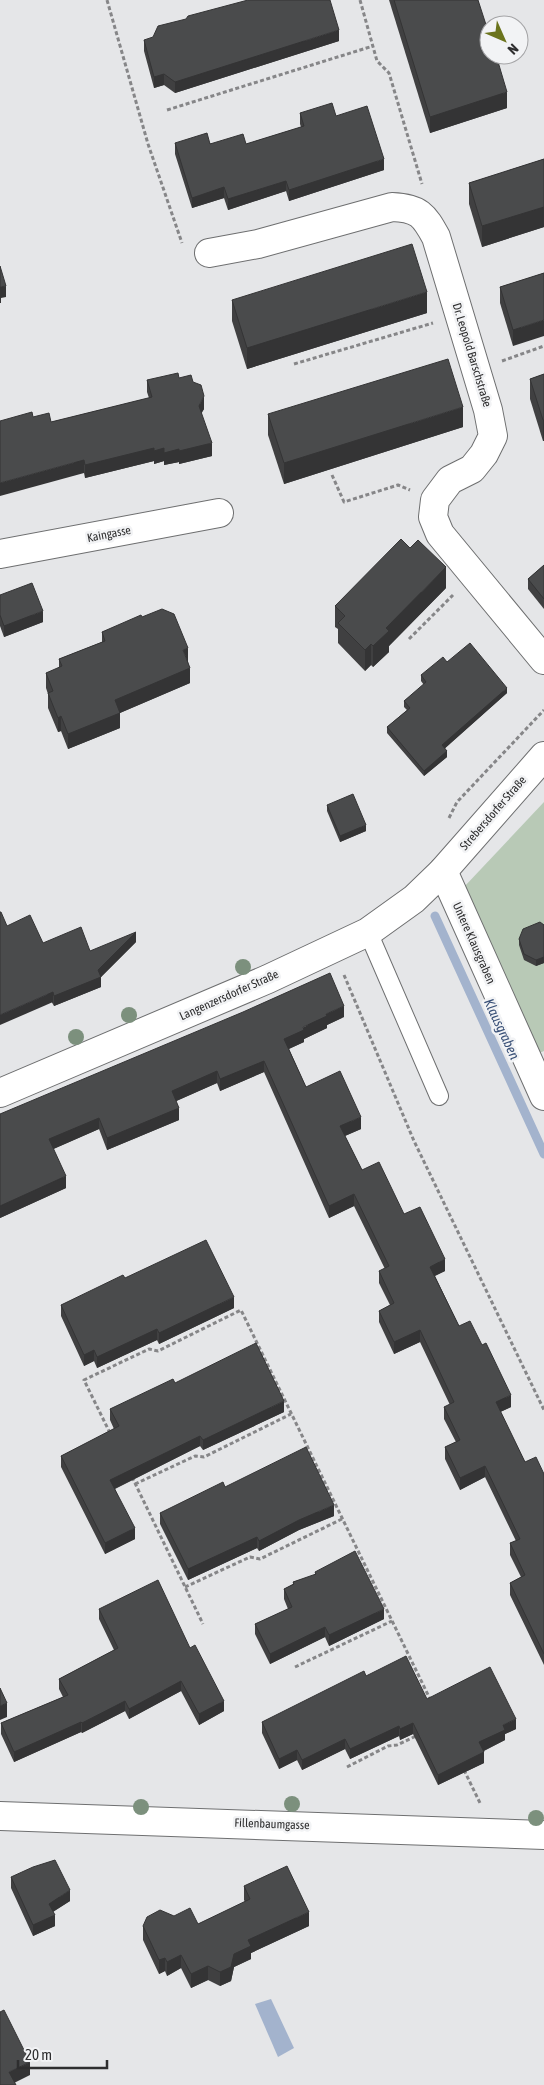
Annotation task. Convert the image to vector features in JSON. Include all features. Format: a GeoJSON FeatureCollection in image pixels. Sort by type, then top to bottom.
{"type":"FeatureCollection","features":[{"type":"Feature","properties":{"kind":"street"},"geometry":{"type":"LineString","coordinates":[[209,253],[258,244],[392,207],[410,208],[425,217]]}},
{"type":"Feature","properties":{"kind":"street","name":"Dr. Leopold Barschstraße"},"geometry":{"type":"LineString","coordinates":[[425,217],[436,237],[460,315],[488,410],[492,436],[484,454],[472,469],[450,480],[435,500]]}},
{"type":"Feature","properties":{"kind":"street"},"geometry":{"type":"LineString","coordinates":[[435,500],[433,517],[440,534],[544,660]]}},
{"type":"Feature","properties":{"kind":"street","name":"Kaingasse"},"geometry":{"type":"LineString","coordinates":[[0,554],[219,514]]}},
{"type":"Feature","properties":{"kind":"street","name":"Strebersdorfer Straße"},"geometry":{"type":"LineString","coordinates":[[443,871],[544,756]]}},
{"type":"Feature","properties":{"kind":"street","name":"Langenzersdorfer Straße"},"geometry":{"type":"LineString","coordinates":[[0,1093],[268,979],[332,947],[368,932],[414,899],[443,871]]}},
{"type":"Feature","properties":{"kind":"street","name":"Untere Klausgraben"},"geometry":{"type":"LineString","coordinates":[[443,871],[544,1096]]}},
{"type":"Feature","properties":{"kind":"street","name":"Fillenbaumgasse"},"geometry":{"type":"LineString","coordinates":[[0,1816],[544,1835]]}},
{"type":"Feature","properties":{"kind":"lane"},"geometry":{"type":"LineString","coordinates":[[368,932],[439,1096]]}},
{"type":"Feature","properties":{"kind":"path"},"geometry":{"type":"LineString","coordinates":[[107,0],[148,144],[183,245],[192,251],[209,253]]}},
{"type":"Feature","properties":{"kind":"path"},"geometry":{"type":"LineString","coordinates":[[360,0],[377,61],[390,72],[422,178],[425,217]]}},
{"type":"Feature","properties":{"kind":"path"},"geometry":{"type":"LineString","coordinates":[[167,110],[373,46]]}},
{"type":"Feature","properties":{"kind":"path"},"geometry":{"type":"LineString","coordinates":[[294,364],[460,315]]}},
{"type":"Feature","properties":{"kind":"path"},"geometry":{"type":"LineString","coordinates":[[476,370],[544,346]]}},
{"type":"Feature","properties":{"kind":"path"},"geometry":{"type":"LineString","coordinates":[[332,476],[344,502],[398,485],[435,500]]}},
{"type":"Feature","properties":{"kind":"path"},"geometry":{"type":"LineString","coordinates":[[409,639],[474,575]]}},
{"type":"Feature","properties":{"kind":"path"},"geometry":{"type":"LineString","coordinates":[[332,947],[414,1141],[544,1410]]}},
{"type":"Feature","properties":{"kind":"path"},"geometry":{"type":"LineString","coordinates":[[114,1441],[84,1380],[149,1348],[158,1351],[241,1310],[434,1707]]}},
{"type":"Feature","properties":{"kind":"path"},"geometry":{"type":"LineString","coordinates":[[135,1484],[195,1456],[204,1457],[291,1414]]}},
{"type":"Feature","properties":{"kind":"path"},"geometry":{"type":"LineString","coordinates":[[131,1476],[203,1624]]}},
{"type":"Feature","properties":{"kind":"path"},"geometry":{"type":"LineString","coordinates":[[185,1586],[250,1556],[260,1559],[342,1519]]}},
{"type":"Feature","properties":{"kind":"path"},"geometry":{"type":"LineString","coordinates":[[295,1667],[392,1621]]}},
{"type":"Feature","properties":{"kind":"path"},"geometry":{"type":"LineString","coordinates":[[347,1767],[388,1746],[397,1745],[424,1733]]}},
{"type":"Feature","properties":{"kind":"path"},"geometry":{"type":"LineString","coordinates":[[462,1767],[483,1810]]}},
{"type":"Feature","properties":{"kind":"green space"},"geometry":{"type":"Polygon","coordinates":[[[544,802],[544,1051],[537,1054],[464,887],[544,802]]]}},
{"type":"Feature","properties":{"kind":"water"},"geometry":{"type":"Polygon","coordinates":[[[271,1999],[294,2048],[278,2057],[255,2004],[271,1999]]]}},
{"type":"Feature","properties":{"kind":"building"},"geometry":{"type":"Polygon","coordinates":[[[248,0],[330,0],[339,30],[175,82],[164,74],[154,77],[144,40],[153,37],[158,26],[248,0]]]}},
{"type":"Feature","properties":{"kind":"building"},"geometry":{"type":"Polygon","coordinates":[[[394,0],[478,0],[483,15],[479,15],[479,65],[499,65],[507,92],[430,117],[394,0]]]}},
{"type":"Feature","properties":{"kind":"building"},"geometry":{"type":"Polygon","coordinates":[[[332,103],[336,116],[367,106],[384,159],[289,190],[286,181],[228,199],[224,187],[192,198],[175,143],[207,133],[210,144],[243,134],[246,144],[304,126],[300,113],[332,103]]]}},
{"type":"Feature","properties":{"kind":"building"},"geometry":{"type":"Polygon","coordinates":[[[544,159],[544,207],[482,226],[469,183],[544,159]]]}},
{"type":"Feature","properties":{"kind":"building"},"geometry":{"type":"Polygon","coordinates":[[[412,244],[427,292],[247,348],[232,300],[412,244]]]}},
{"type":"Feature","properties":{"kind":"building"},"geometry":{"type":"Polygon","coordinates":[[[0,266],[6,286],[0,287],[0,266]]]}},
{"type":"Feature","properties":{"kind":"building"},"geometry":{"type":"Polygon","coordinates":[[[544,273],[544,320],[513,330],[500,287],[544,273]]]}},
{"type":"Feature","properties":{"kind":"building"},"geometry":{"type":"Polygon","coordinates":[[[448,359],[463,407],[284,463],[268,414],[448,359]]]}},
{"type":"Feature","properties":{"kind":"building"},"geometry":{"type":"Polygon","coordinates":[[[178,373],[179,378],[191,375],[193,382],[201,385],[204,396],[199,406],[212,443],[164,453],[164,448],[154,451],[154,448],[85,465],[84,460],[0,483],[0,421],[32,412],[33,417],[49,413],[51,422],[152,397],[147,380],[178,373]]]}},
{"type":"Feature","properties":{"kind":"building"},"geometry":{"type":"Polygon","coordinates":[[[544,374],[544,420],[543,420],[530,379],[544,374]]]}},
{"type":"Feature","properties":{"kind":"building"},"geometry":{"type":"Polygon","coordinates":[[[401,539],[410,548],[418,540],[446,567],[386,628],[389,631],[373,646],[371,644],[365,650],[338,623],[345,616],[335,606],[401,539]]]}},
{"type":"Feature","properties":{"kind":"building"},"geometry":{"type":"Polygon","coordinates":[[[544,565],[544,599],[528,579],[544,565]]]}},
{"type":"Feature","properties":{"kind":"building"},"geometry":{"type":"Polygon","coordinates":[[[32,583],[43,611],[4,626],[0,615],[0,595],[32,583]]]}},
{"type":"Feature","properties":{"kind":"building"},"geometry":{"type":"Polygon","coordinates":[[[162,609],[174,614],[188,648],[183,650],[190,668],[115,700],[120,713],[68,734],[61,716],[58,718],[48,693],[53,691],[46,673],[62,666],[59,659],[105,641],[102,632],[141,615],[142,617],[162,609]]]}},
{"type":"Feature","properties":{"kind":"building"},"geometry":{"type":"Polygon","coordinates":[[[470,643],[507,688],[442,745],[447,751],[424,771],[387,727],[410,708],[404,701],[426,682],[421,675],[443,657],[447,662],[470,643]]]}},
{"type":"Feature","properties":{"kind":"building"},"geometry":{"type":"Polygon","coordinates":[[[353,794],[366,825],[340,836],[327,805],[353,794]]]}},
{"type":"Feature","properties":{"kind":"building"},"geometry":{"type":"Polygon","coordinates":[[[0,912],[7,926],[30,915],[43,943],[81,927],[90,951],[136,932],[98,970],[101,977],[54,996],[53,992],[0,1015],[0,912]]]}},
{"type":"Feature","properties":{"kind":"building"},"geometry":{"type":"Polygon","coordinates":[[[540,922],[544,925],[544,957],[536,960],[524,954],[519,939],[523,929],[540,922]]]}},
{"type":"Feature","properties":{"kind":"building"},"geometry":{"type":"Polygon","coordinates":[[[330,973],[344,1006],[303,1027],[304,1030],[284,1039],[306,1087],[340,1071],[361,1117],[340,1126],[362,1170],[379,1162],[404,1214],[420,1207],[445,1259],[430,1267],[459,1326],[470,1321],[482,1345],[486,1343],[511,1395],[496,1402],[525,1462],[536,1457],[544,1474],[544,1654],[510,1583],[525,1575],[510,1543],[520,1539],[485,1466],[460,1478],[445,1447],[460,1440],[444,1407],[454,1402],[420,1330],[394,1342],[379,1311],[394,1303],[379,1271],[389,1266],[354,1194],[329,1206],[264,1061],[220,1079],[217,1071],[172,1091],[179,1108],[107,1138],[99,1118],[49,1139],[66,1176],[0,1206],[0,1114],[243,1012],[330,973]]]}},
{"type":"Feature","properties":{"kind":"building"},"geometry":{"type":"Polygon","coordinates":[[[206,1240],[234,1297],[159,1333],[157,1329],[97,1357],[94,1350],[84,1355],[61,1305],[123,1275],[125,1278],[206,1240]]]}},
{"type":"Feature","properties":{"kind":"building"},"geometry":{"type":"Polygon","coordinates":[[[256,1343],[284,1401],[203,1440],[200,1436],[110,1480],[135,1528],[105,1543],[61,1456],[119,1426],[110,1409],[173,1379],[175,1383],[256,1343]]]}},
{"type":"Feature","properties":{"kind":"building"},"geometry":{"type":"Polygon","coordinates":[[[306,1447],[334,1505],[299,1520],[259,1541],[257,1537],[188,1569],[160,1513],[223,1482],[225,1487],[306,1447]]]}},
{"type":"Feature","properties":{"kind":"building"},"geometry":{"type":"Polygon","coordinates":[[[355,1551],[384,1609],[329,1635],[325,1627],[270,1654],[255,1624],[292,1607],[284,1589],[294,1584],[293,1582],[316,1574],[315,1572],[355,1551]]]}},
{"type":"Feature","properties":{"kind":"building"},"geometry":{"type":"Polygon","coordinates":[[[158,1580],[190,1648],[195,1645],[224,1701],[199,1714],[181,1681],[129,1709],[125,1701],[82,1723],[14,1752],[1,1723],[68,1695],[59,1679],[118,1648],[99,1609],[158,1580]]]}},
{"type":"Feature","properties":{"kind":"building"},"geometry":{"type":"Polygon","coordinates":[[[406,1656],[427,1699],[490,1667],[516,1719],[503,1725],[505,1730],[479,1742],[484,1752],[438,1775],[413,1723],[400,1729],[399,1726],[350,1749],[345,1739],[302,1760],[297,1750],[279,1759],[262,1722],[364,1671],[366,1676],[406,1656]]]}},
{"type":"Feature","properties":{"kind":"building"},"geometry":{"type":"Polygon","coordinates":[[[0,1688],[7,1703],[0,1706],[0,1688]]]}},
{"type":"Feature","properties":{"kind":"building"},"geometry":{"type":"Polygon","coordinates":[[[55,1860],[70,1890],[49,1904],[55,1915],[33,1925],[11,1877],[55,1860]]]}},
{"type":"Feature","properties":{"kind":"building"},"geometry":{"type":"Polygon","coordinates":[[[287,1866],[309,1912],[248,1940],[251,1946],[234,1954],[231,1967],[220,1972],[208,1966],[191,1974],[181,1955],[167,1962],[165,1958],[159,1960],[143,1926],[147,1917],[160,1910],[174,1916],[190,1908],[198,1924],[250,1899],[244,1886],[287,1866]]]}},
{"type":"Feature","properties":{"kind":"building"},"geometry":{"type":"Polygon","coordinates":[[[4,2010],[30,2062],[9,2072],[16,2085],[0,2085],[0,2012],[4,2010]]]}},
{"type":"Feature","properties":{"kind":"waterway","name":"Klausgraben"},"geometry":{"type":"LineString","coordinates":[[435,916],[544,1154]]}}]}
